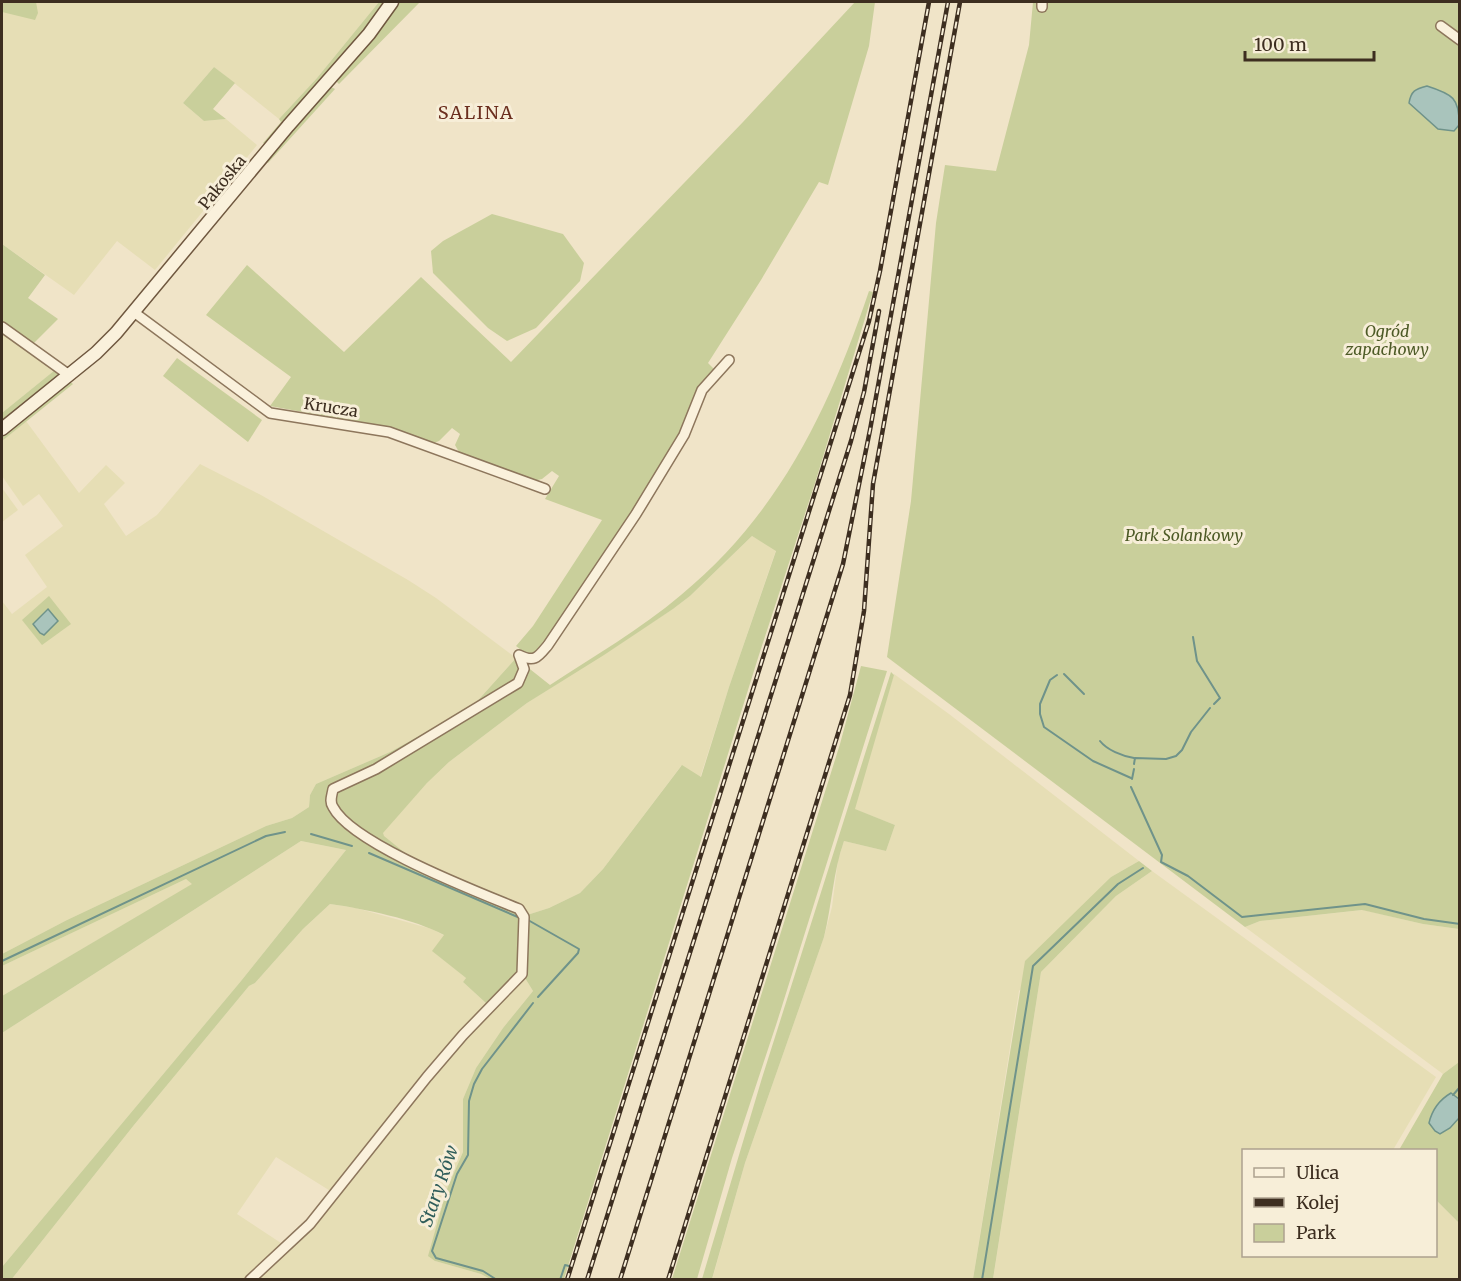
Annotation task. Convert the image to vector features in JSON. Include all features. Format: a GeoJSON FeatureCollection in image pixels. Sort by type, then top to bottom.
{"type":"FeatureCollection","features":[{"type":"Feature","properties":{"kind":"main road","name":"Pakoska"},"geometry":{"type":"LineString","coordinates":[[2,429],[103,346],[135,313],[288,126],[369,34],[392,2]]}},
{"type":"Feature","properties":{"kind":"street"},"geometry":{"type":"LineString","coordinates":[[1441,26],[1460,40]]}},
{"type":"Feature","properties":{"kind":"street","name":"Krucza"},"geometry":{"type":"LineString","coordinates":[[135,313],[270,413],[389,432],[545,489]]}},
{"type":"Feature","properties":{"kind":"street"},"geometry":{"type":"LineString","coordinates":[[2,327],[69,375]]}},
{"type":"Feature","properties":{"kind":"street"},"geometry":{"type":"LineString","coordinates":[[250,1280],[310,1224],[427,1077],[463,1035],[522,974],[524,917],[519,909],[443,877],[368,840],[333,808],[330,800],[333,789],[376,770],[518,683],[524,669],[519,655],[528,660],[535,658],[548,645],[636,514],[684,435],[702,390],[729,360]]}},
{"type":"Feature","properties":{"kind":"shaded area"},"geometry":{"type":"Polygon","coordinates":[[[2,2],[379,2],[317,78],[279,119],[214,67],[183,103],[204,121],[226,119],[257,145],[155,270],[117,241],[74,295],[2,244],[2,2]]]}},
{"type":"Feature","properties":{"kind":"shaded area"},"geometry":{"type":"Polygon","coordinates":[[[2,330],[55,370],[2,413],[2,330]]]}},
{"type":"Feature","properties":{"kind":"shaded area"},"geometry":{"type":"Polygon","coordinates":[[[26,421],[79,493],[106,465],[125,483],[104,504],[126,536],[157,515],[200,464],[261,495],[408,580],[436,598],[516,658],[472,707],[390,752],[316,784],[310,795],[309,807],[292,818],[266,826],[67,920],[2,954],[2,601],[12,614],[47,587],[25,555],[63,526],[39,494],[23,506],[2,476],[2,441],[26,421]]]}},
{"type":"Feature","properties":{"kind":"shaded area"},"geometry":{"type":"Polygon","coordinates":[[[2,488],[18,510],[2,522],[2,488]]]}},
{"type":"Feature","properties":{"kind":"shaded area"},"geometry":{"type":"Polygon","coordinates":[[[752,536],[776,550],[700,778],[681,766],[603,869],[580,893],[549,908],[527,915],[410,857],[383,836],[382,833],[449,762],[527,703],[673,609],[690,596],[752,536]]]}},
{"type":"Feature","properties":{"kind":"shaded area"},"geometry":{"type":"Polygon","coordinates":[[[894,674],[1139,861],[1111,877],[1019,991],[973,1279],[712,1280],[745,1163],[824,937],[832,907],[838,860],[844,841],[886,851],[895,825],[854,809],[894,674]]]}},
{"type":"Feature","properties":{"kind":"shaded area"},"geometry":{"type":"Polygon","coordinates":[[[301,841],[346,850],[241,981],[2,1267],[2,1033],[301,841]]]}},
{"type":"Feature","properties":{"kind":"shaded area"},"geometry":{"type":"Polygon","coordinates":[[[1152,871],[1436,1077],[1394,1149],[1242,1149],[1242,1257],[1437,1257],[1437,1201],[1459,1223],[1459,1279],[993,1280],[1041,972],[1116,896],[1152,871]]]}},
{"type":"Feature","properties":{"kind":"shaded area"},"geometry":{"type":"Polygon","coordinates":[[[186,879],[193,884],[2,996],[2,966],[186,879]]]}},
{"type":"Feature","properties":{"kind":"shaded area"},"geometry":{"type":"Polygon","coordinates":[[[330,904],[356,908],[432,929],[445,936],[433,951],[466,978],[463,982],[487,1004],[332,1192],[276,1157],[237,1214],[284,1245],[244,1279],[11,1280],[134,1125],[249,986],[255,983],[303,929],[330,904]]]}},
{"type":"Feature","properties":{"kind":"shaded area"},"geometry":{"type":"Polygon","coordinates":[[[1363,910],[1423,924],[1459,929],[1459,1062],[1443,1074],[1245,927],[1260,921],[1363,910]]]}},
{"type":"Feature","properties":{"kind":"shaded area"},"geometry":{"type":"Polygon","coordinates":[[[525,978],[533,991],[503,1028],[476,1068],[463,1099],[463,1152],[447,1189],[435,1261],[481,1274],[490,1279],[254,1280],[264,1272],[466,1037],[525,978]]]}},
{"type":"Feature","properties":{"kind":"green space"},"geometry":{"type":"Polygon","coordinates":[[[2,2],[36,2],[38,13],[35,20],[2,12],[2,2]]]}},
{"type":"Feature","properties":{"kind":"green space"},"geometry":{"type":"Polygon","coordinates":[[[379,2],[385,2],[371,23],[265,144],[263,143],[281,122],[279,119],[317,78],[379,2]]]}},
{"type":"Feature","properties":{"kind":"green space"},"geometry":{"type":"Polygon","coordinates":[[[400,2],[420,2],[339,84],[336,81],[380,31],[400,2]]]}},
{"type":"Feature","properties":{"kind":"green space"},"geometry":{"type":"Polygon","coordinates":[[[855,2],[875,2],[869,46],[828,185],[819,182],[708,363],[715,370],[653,478],[539,652],[529,656],[516,646],[533,626],[602,520],[545,499],[559,476],[552,471],[542,479],[533,481],[459,452],[455,445],[460,434],[452,428],[434,443],[390,428],[270,406],[291,377],[206,315],[247,265],[344,352],[421,277],[511,362],[743,122],[855,2]]]}},
{"type":"Feature","properties":{"kind":"green space","name":"Park Solankowy"},"geometry":{"type":"Polygon","coordinates":[[[1033,2],[1459,2],[1459,929],[1423,924],[1362,910],[1260,921],[1245,927],[887,657],[911,501],[936,223],[945,165],[996,171],[1029,45],[1033,2]]]}},
{"type":"Feature","properties":{"kind":"green space"},"geometry":{"type":"Polygon","coordinates":[[[214,67],[235,83],[213,109],[226,119],[204,121],[183,103],[214,67]]]}},
{"type":"Feature","properties":{"kind":"green space"},"geometry":{"type":"Polygon","coordinates":[[[331,87],[335,89],[268,163],[265,161],[331,87]]]}},
{"type":"Feature","properties":{"kind":"green space"},"geometry":{"type":"Polygon","coordinates":[[[492,214],[563,234],[584,263],[580,281],[536,328],[507,341],[488,328],[433,273],[431,251],[443,241],[492,214]]]}},
{"type":"Feature","properties":{"kind":"green space"},"geometry":{"type":"Polygon","coordinates":[[[2,244],[45,275],[28,298],[58,319],[32,345],[2,323],[2,244]]]}},
{"type":"Feature","properties":{"kind":"green space"},"geometry":{"type":"Polygon","coordinates":[[[869,291],[873,292],[816,480],[564,1279],[490,1279],[481,1274],[435,1261],[428,1256],[447,1189],[463,1152],[463,1099],[476,1068],[503,1028],[533,991],[525,978],[527,915],[549,908],[580,893],[603,869],[682,765],[701,777],[776,551],[752,536],[690,596],[673,609],[527,703],[449,762],[427,783],[383,833],[410,857],[372,846],[442,880],[517,912],[521,920],[519,972],[487,1004],[463,982],[466,978],[432,951],[444,935],[404,919],[330,904],[303,929],[255,983],[249,986],[134,1125],[11,1280],[2,1279],[2,1267],[241,981],[346,850],[301,841],[2,1033],[2,996],[192,884],[186,879],[2,966],[2,954],[67,920],[266,826],[292,818],[309,807],[310,795],[316,784],[390,752],[472,707],[516,658],[550,685],[634,631],[666,607],[716,563],[747,530],[797,457],[837,377],[869,291]]]}},
{"type":"Feature","properties":{"kind":"green space"},"geometry":{"type":"Polygon","coordinates":[[[177,358],[262,420],[248,442],[163,376],[177,358]]]}},
{"type":"Feature","properties":{"kind":"green space"},"geometry":{"type":"Polygon","coordinates":[[[55,370],[59,374],[2,420],[2,413],[55,370]]]}},
{"type":"Feature","properties":{"kind":"green space"},"geometry":{"type":"Polygon","coordinates":[[[69,381],[73,384],[2,441],[2,435],[69,381]]]}},
{"type":"Feature","properties":{"kind":"green space"},"geometry":{"type":"Polygon","coordinates":[[[49,596],[71,624],[42,645],[22,620],[49,596]]]}},
{"type":"Feature","properties":{"kind":"green space"},"geometry":{"type":"Polygon","coordinates":[[[861,666],[887,671],[732,1158],[697,1279],[672,1279],[840,744],[861,666]]]}},
{"type":"Feature","properties":{"kind":"green space"},"geometry":{"type":"Polygon","coordinates":[[[891,672],[894,675],[855,809],[895,825],[886,851],[844,841],[837,865],[824,937],[745,1163],[712,1279],[702,1279],[762,1078],[891,672]]]}},
{"type":"Feature","properties":{"kind":"green space"},"geometry":{"type":"Polygon","coordinates":[[[1139,861],[1152,871],[1116,896],[1041,972],[993,1279],[973,1279],[1025,961],[1111,877],[1139,861]]]}},
{"type":"Feature","properties":{"kind":"green space"},"geometry":{"type":"Polygon","coordinates":[[[1459,1062],[1459,1223],[1437,1201],[1437,1149],[1400,1149],[1443,1074],[1459,1062]]]}},
{"type":"Feature","properties":{"kind":"water"},"geometry":{"type":"Polygon","coordinates":[[[1427,86],[1443,92],[1453,98],[1456,103],[1459,125],[1454,131],[1438,129],[1409,103],[1414,91],[1427,86]]]}},
{"type":"Feature","properties":{"kind":"water"},"geometry":{"type":"Polygon","coordinates":[[[48,609],[58,621],[44,635],[33,624],[48,609]]]}},
{"type":"Feature","properties":{"kind":"water"},"geometry":{"type":"Polygon","coordinates":[[[1451,1093],[1459,1099],[1459,1118],[1450,1128],[1440,1134],[1429,1123],[1437,1106],[1451,1093]]]}},
{"type":"Feature","properties":{"kind":"waterway"},"geometry":{"type":"LineString","coordinates":[[1193,637],[1197,661],[1220,698],[1214,704]]}},
{"type":"Feature","properties":{"kind":"waterway"},"geometry":{"type":"LineString","coordinates":[[1064,674],[1084,694]]}},
{"type":"Feature","properties":{"kind":"waterway"},"geometry":{"type":"LineString","coordinates":[[1057,675],[1050,680],[1040,704],[1044,727],[1093,761],[1131,778]]}},
{"type":"Feature","properties":{"kind":"waterway"},"geometry":{"type":"LineString","coordinates":[[1134,764],[1135,758],[1166,759],[1176,756],[1210,708]]}},
{"type":"Feature","properties":{"kind":"waterway"},"geometry":{"type":"LineString","coordinates":[[1100,741],[1115,752],[1134,758]]}},
{"type":"Feature","properties":{"kind":"waterway"},"geometry":{"type":"LineString","coordinates":[[1132,779],[1134,769]]}},
{"type":"Feature","properties":{"kind":"waterway"},"geometry":{"type":"LineString","coordinates":[[1131,787],[1162,855],[1161,862],[1188,876],[1242,917],[1365,904],[1424,919],[1460,924]]}},
{"type":"Feature","properties":{"kind":"waterway","name":"Stary Rów"},"geometry":{"type":"LineString","coordinates":[[2,961],[266,836],[285,832]]}},
{"type":"Feature","properties":{"kind":"waterway","name":"Stary Rów"},"geometry":{"type":"LineString","coordinates":[[311,834],[352,846]]}},
{"type":"Feature","properties":{"kind":"waterway","name":"Stary Rów"},"geometry":{"type":"LineString","coordinates":[[369,853],[520,918]]}},
{"type":"Feature","properties":{"kind":"waterway"},"geometry":{"type":"LineString","coordinates":[[982,1280],[1033,966],[1118,884],[1143,868]]}},
{"type":"Feature","properties":{"kind":"waterway","name":"Stary Rów"},"geometry":{"type":"LineString","coordinates":[[528,920],[579,949],[578,953],[538,997]]}},
{"type":"Feature","properties":{"kind":"waterway","name":"Stary Rów"},"geometry":{"type":"LineString","coordinates":[[497,1280],[483,1271],[436,1258],[432,1251],[457,1174],[468,1155],[469,1101],[474,1084],[482,1069],[533,1003]]}},
{"type":"Feature","properties":{"kind":"waterway"},"geometry":{"type":"LineString","coordinates":[[1453,1095],[1460,1087]]}},
{"type":"Feature","properties":{"kind":"waterway","name":"Stary Rów"},"geometry":{"type":"LineString","coordinates":[[560,1280],[565,1265],[569,1266]]}},
{"type":"Feature","properties":{"kind":"railway"},"geometry":{"type":"LineString","coordinates":[[567,1280],[869,321],[929,2]]}},
{"type":"Feature","properties":{"kind":"railway"},"geometry":{"type":"LineString","coordinates":[[620,1280],[843,564],[870,430],[948,2]]}},
{"type":"Feature","properties":{"kind":"railway"},"geometry":{"type":"LineString","coordinates":[[668,1280],[850,695],[864,611],[873,484],[960,2]]}},
{"type":"Feature","properties":{"kind":"railway"},"geometry":{"type":"LineString","coordinates":[[587,1280],[851,441],[864,392],[879,311]]}},
{"type":"Feature","properties":{"kind":"district","name":"SALINA"},"geometry":{"type":"Point","coordinates":[476,113]}},
{"type":"Feature","properties":{"kind":"park label","name":"Ogród zapachowy"},"geometry":{"type":"Point","coordinates":[1387,340]}}]}
